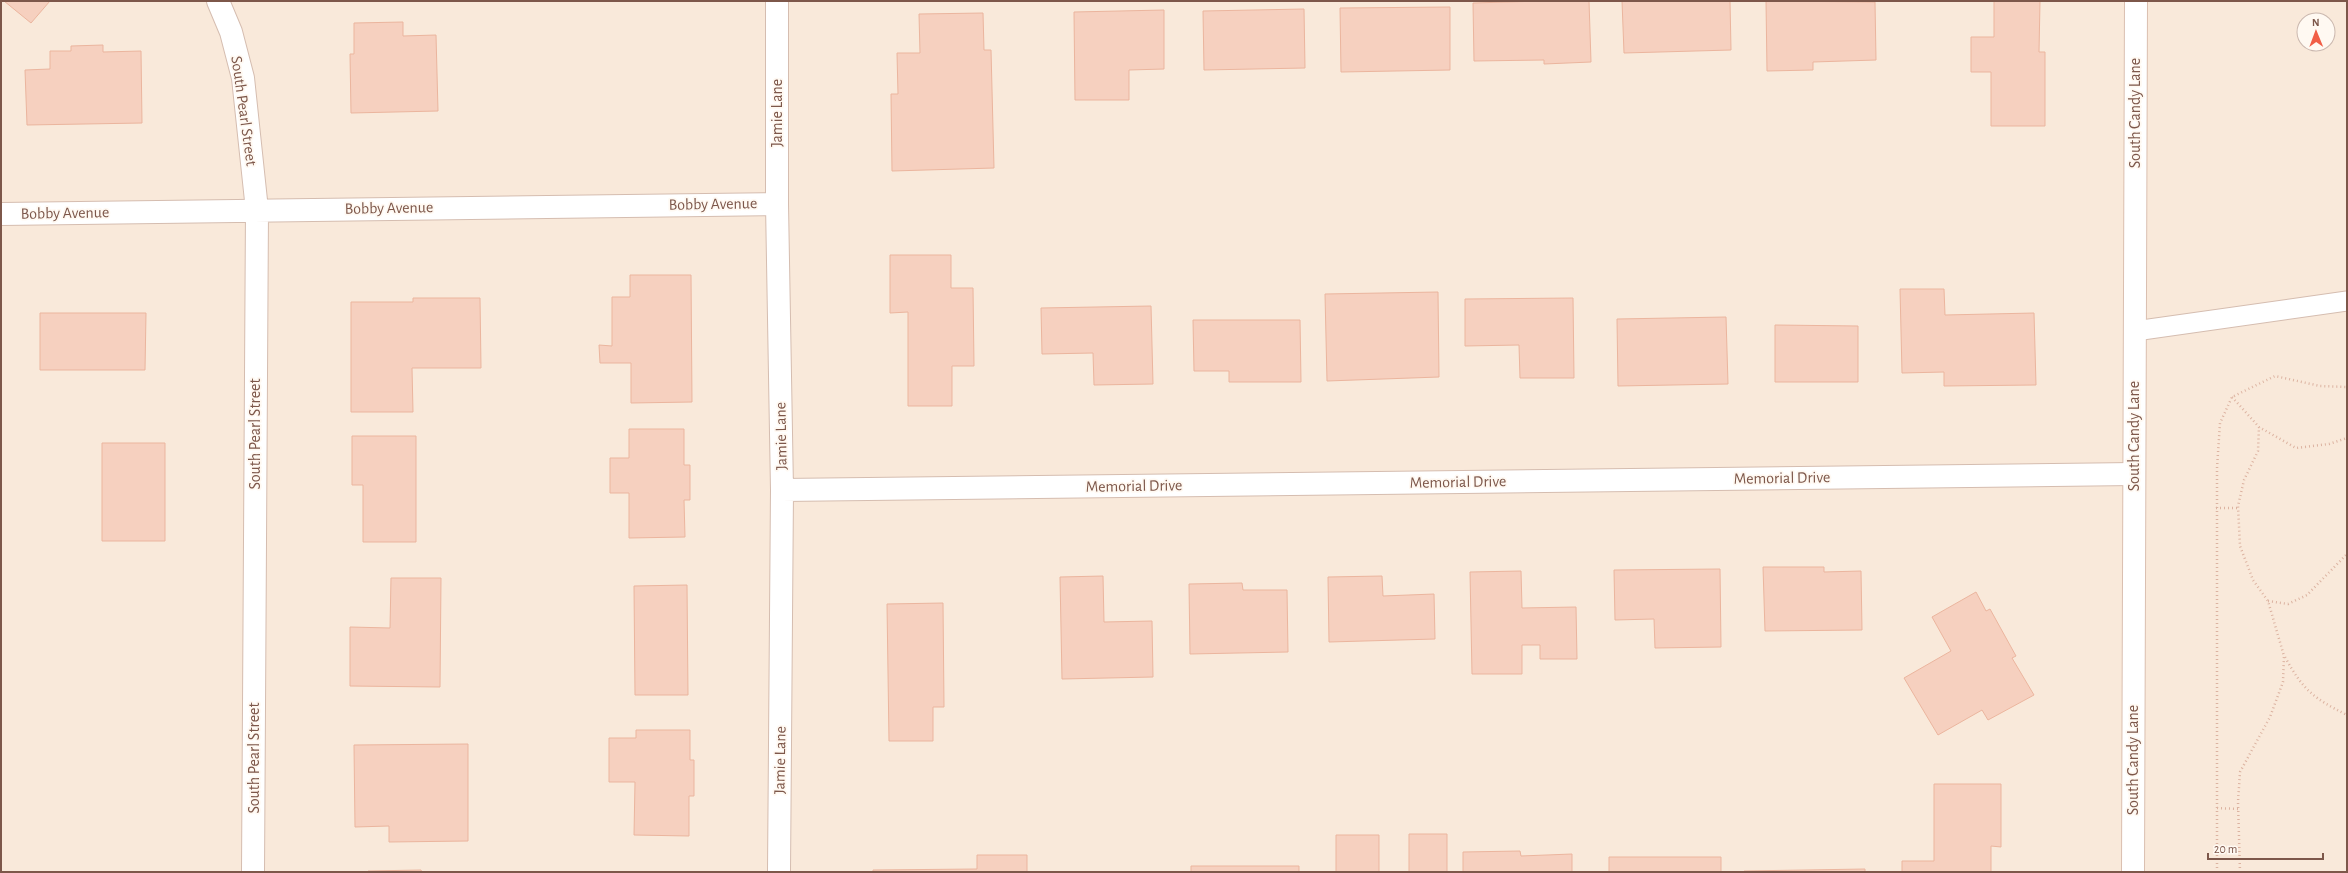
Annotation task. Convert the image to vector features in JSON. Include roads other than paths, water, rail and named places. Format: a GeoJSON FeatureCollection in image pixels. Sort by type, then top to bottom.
{"type":"FeatureCollection","features":[{"type":"Feature","properties":{"kind":"street","name":"South Pearl Street"},"geometry":{"type":"LineString","coordinates":[[218,1],[231,32],[243,78],[257,210],[253,872]]}},
{"type":"Feature","properties":{"kind":"street","name":"Jamie Lane"},"geometry":{"type":"LineString","coordinates":[[777,1],[777,204],[782,490],[779,872]]}},
{"type":"Feature","properties":{"kind":"street","name":"South Candy Lane"},"geometry":{"type":"LineString","coordinates":[[2133,872],[2136,1]]}},
{"type":"Feature","properties":{"kind":"street","name":"Bobby Avenue"},"geometry":{"type":"LineString","coordinates":[[1,214],[777,204]]}},
{"type":"Feature","properties":{"kind":"street","name":"Memorial Drive"},"geometry":{"type":"LineString","coordinates":[[782,490],[2134,474]]}},
{"type":"Feature","properties":{"kind":"lane"},"geometry":{"type":"LineString","coordinates":[[2135,331],[2347,301]]}}]}
